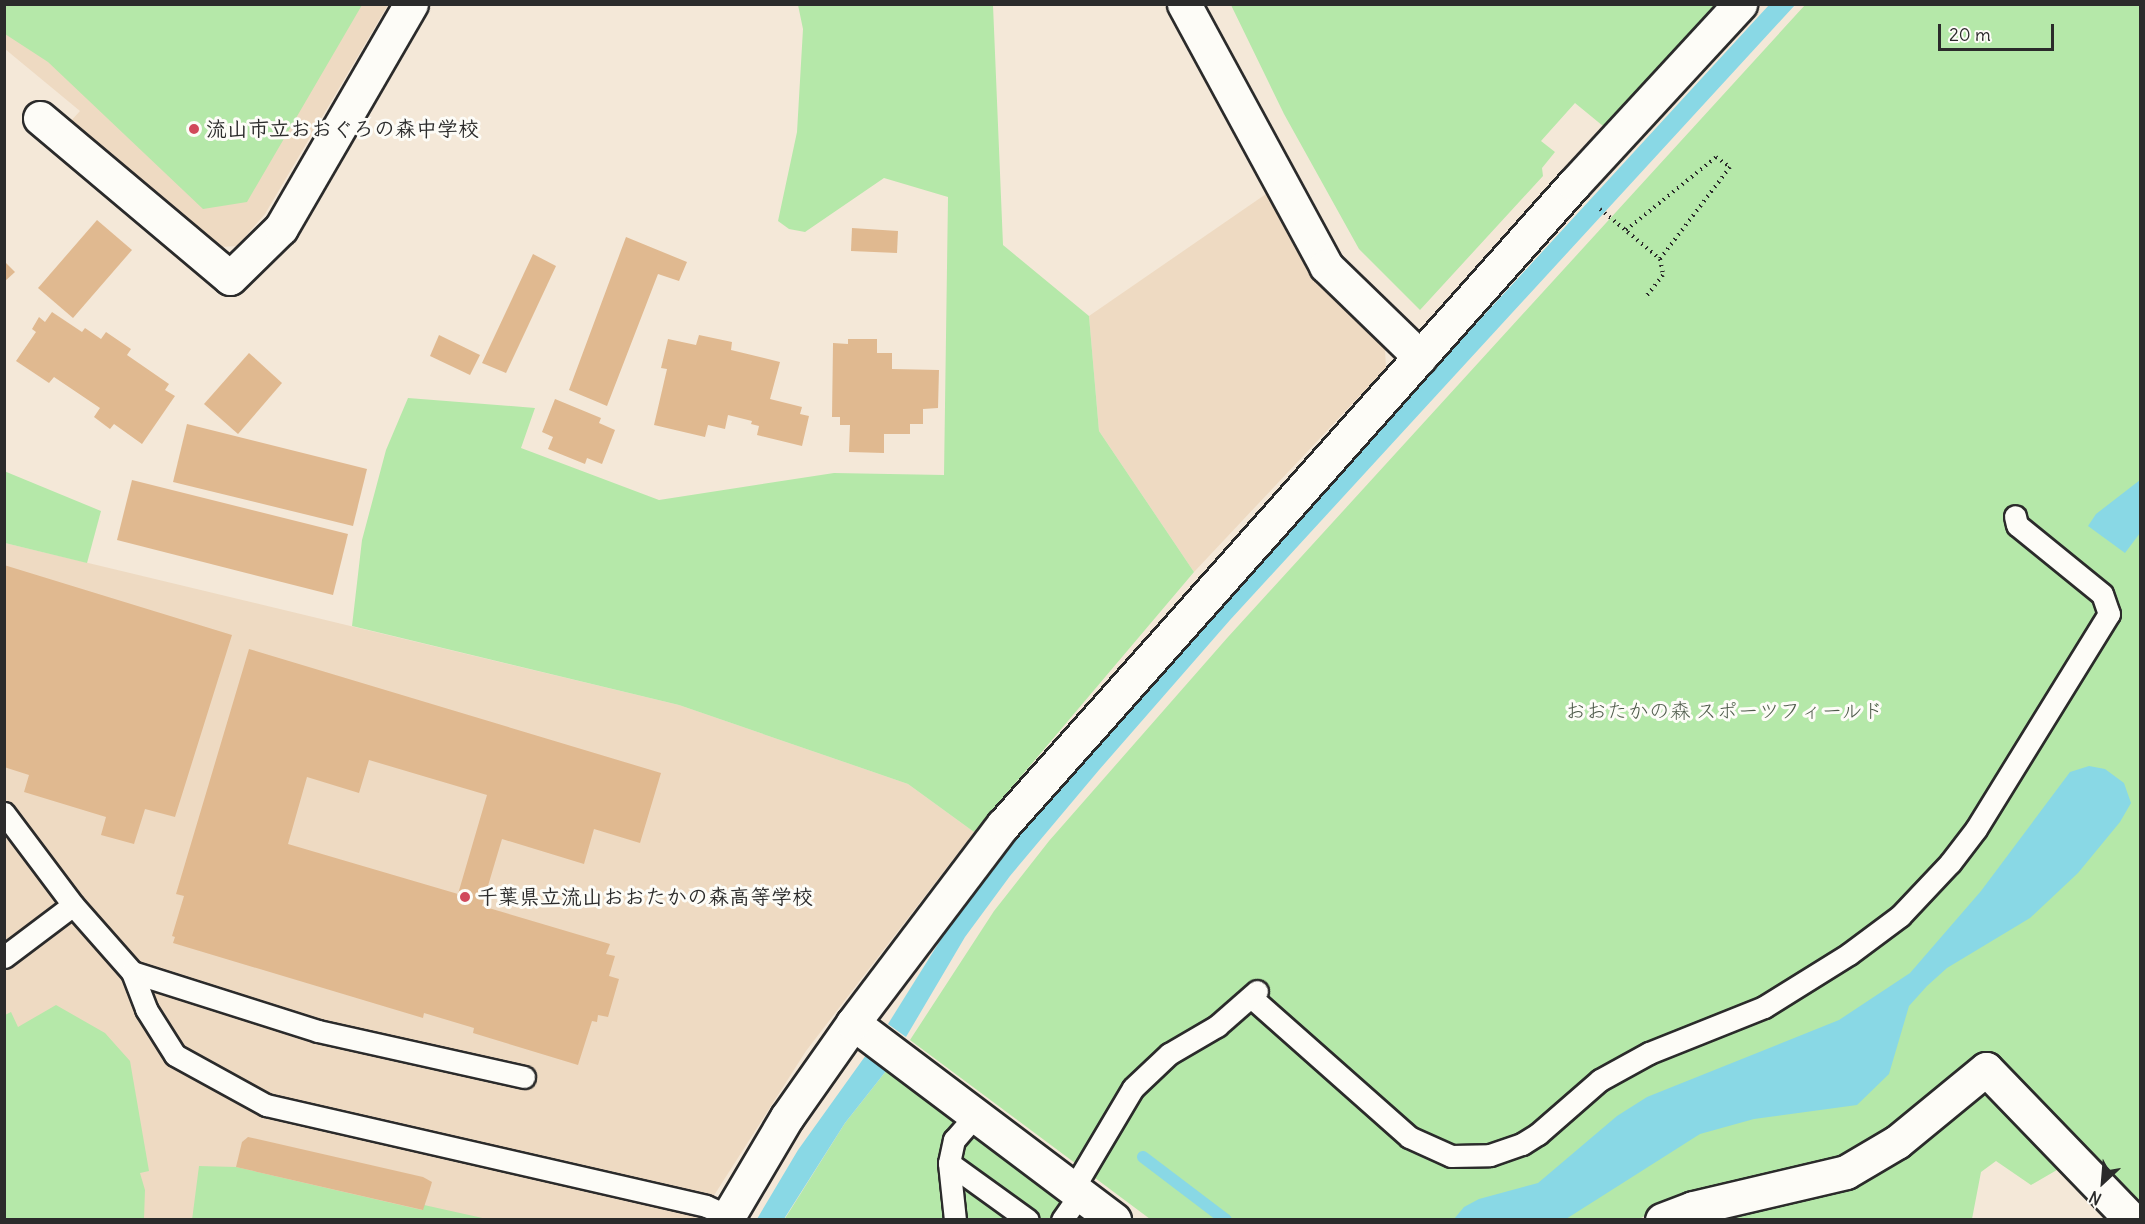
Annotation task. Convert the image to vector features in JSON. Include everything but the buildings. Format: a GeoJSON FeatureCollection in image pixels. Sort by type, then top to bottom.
{"type":"FeatureCollection","features":[{"type":"Feature","properties":{"kind":"street"},"geometry":{"type":"LineString","coordinates":[[40,118],[230,278],[281,228],[411,4]]}},
{"type":"Feature","properties":{"kind":"street"},"geometry":{"type":"LineString","coordinates":[[1184,4],[1326,266],[1420,357]]}},
{"type":"Feature","properties":{"kind":"street"},"geometry":{"type":"LineString","coordinates":[[727,1218],[787,1117],[853,1023],[1003,825],[1420,357],[1740,4]]}},
{"type":"Feature","properties":{"kind":"street"},"geometry":{"type":"LineString","coordinates":[[853,1023],[975,1116],[1072,1201],[1114,1220]]}},
{"type":"Feature","properties":{"kind":"street"},"geometry":{"type":"LineString","coordinates":[[1662,1220],[1693,1208],[1846,1172],[1897,1142],[1986,1069],[2132,1220]]}},
{"type":"Feature","properties":{"kind":"lane"},"geometry":{"type":"LineString","coordinates":[[1072,1201],[1133,1088],[1168,1054],[1217,1026],[1254,994],[1409,1137],[1451,1156],[1490,1155],[1522,1144],[1538,1134],[1600,1080],[1649,1053],[1764,1007],[1849,954],[1900,916],[1950,863],[1976,829],[2109,614],[2102,594],[2017,525],[2015,516]]}},
{"type":"Feature","properties":{"kind":"lane"},"geometry":{"type":"LineString","coordinates":[[4,813],[73,905],[132,972],[146,1009],[176,1055],[266,1105],[706,1206],[727,1218]]}},
{"type":"Feature","properties":{"kind":"lane"},"geometry":{"type":"LineString","coordinates":[[4,957],[73,905]]}},
{"type":"Feature","properties":{"kind":"lane"},"geometry":{"type":"LineString","coordinates":[[132,972],[318,1031],[524,1077]]}},
{"type":"Feature","properties":{"kind":"lane"},"geometry":{"type":"LineString","coordinates":[[955,1220],[949,1163],[954,1140],[975,1116]]}},
{"type":"Feature","properties":{"kind":"lane"},"geometry":{"type":"LineString","coordinates":[[949,1163],[1028,1220]]}},
{"type":"Feature","properties":{"kind":"path"},"geometry":{"type":"LineString","coordinates":[[1626,231],[1716,157],[1730,167],[1660,259]]}},
{"type":"Feature","properties":{"kind":"path"},"geometry":{"type":"LineString","coordinates":[[1610,218],[1660,259],[1663,275],[1645,298]]}},
{"type":"Feature","properties":{"kind":"shaded area","name":"流山市立おおぐろの森中学校"},"geometry":{"type":"Polygon","coordinates":[[[4,5],[388,5],[265,214],[237,246],[221,247],[69,123],[80,111],[5,49],[4,5]]]}},
{"type":"Feature","properties":{"kind":"shaded area"},"geometry":{"type":"Polygon","coordinates":[[[1266,194],[1314,279],[1385,349],[1386,368],[1194,572],[1099,431],[1089,316],[1266,194]]]}},
{"type":"Feature","properties":{"kind":"shaded area","name":"千葉県立流山おおたかの森高等学校"},"geometry":{"type":"Polygon","coordinates":[[[5,543],[679,705],[908,784],[974,832],[806,1051],[699,1219],[5,1220],[5,543]]]}},
{"type":"Feature","properties":{"kind":"green space","name":"流山市立おおぐろの森中学校"},"geometry":{"type":"Polygon","coordinates":[[[5,4],[362,5],[247,202],[203,209],[48,62],[5,34],[5,4]]]}},
{"type":"Feature","properties":{"kind":"green space"},"geometry":{"type":"Polygon","coordinates":[[[798,5],[993,5],[1003,245],[1089,316],[1099,431],[1194,572],[974,832],[908,784],[679,705],[352,626],[362,540],[386,450],[408,398],[535,408],[521,448],[659,500],[834,473],[944,475],[948,197],[884,178],[805,232],[789,229],[778,221],[797,132],[803,29],[798,5]]]}},
{"type":"Feature","properties":{"kind":"green space"},"geometry":{"type":"Polygon","coordinates":[[[1231,5],[1716,5],[1603,126],[1575,103],[1541,141],[1555,152],[1542,168],[1543,176],[1420,310],[1359,249],[1284,114],[1231,5]]]}},
{"type":"Feature","properties":{"kind":"green space","name":"おおたかの森 スポーツフィールド"},"geometry":{"type":"Polygon","coordinates":[[[1805,5],[2140,5],[2140,1213],[1982,1054],[1908,1120],[1847,1158],[1674,1201],[1639,1219],[1150,1219],[910,1040],[994,911],[1049,841],[1228,637],[1805,5]]]}},
{"type":"Feature","properties":{"kind":"green space"},"geometry":{"type":"Polygon","coordinates":[[[4,471],[101,511],[87,563],[5,543],[4,471]]]}},
{"type":"Feature","properties":{"kind":"green space"},"geometry":{"type":"Polygon","coordinates":[[[56,1005],[105,1033],[130,1061],[149,1171],[140,1173],[145,1190],[144,1219],[5,1219],[5,1015],[11,1012],[18,1027],[56,1005]]]}},
{"type":"Feature","properties":{"kind":"green space"},"geometry":{"type":"Polygon","coordinates":[[[886,1071],[939,1108],[1085,1219],[784,1220],[845,1123],[886,1071]]]}},
{"type":"Feature","properties":{"kind":"green space"},"geometry":{"type":"Polygon","coordinates":[[[1976,1092],[1994,1094],[2062,1167],[2031,1185],[1996,1161],[1981,1172],[1972,1219],[1694,1220],[1799,1197],[1976,1092]]]}},
{"type":"Feature","properties":{"kind":"green space"},"geometry":{"type":"Polygon","coordinates":[[[199,1166],[236,1167],[422,1210],[424,1205],[487,1219],[192,1220],[199,1166]]]}},
{"type":"Feature","properties":{"kind":"water"},"geometry":{"type":"Polygon","coordinates":[[[1769,5],[1795,5],[1230,620],[1099,770],[1010,876],[965,937],[906,1037],[888,1024],[948,928],[1018,834],[1215,608],[1769,5]]]}},
{"type":"Feature","properties":{"kind":"water"},"geometry":{"type":"Polygon","coordinates":[[[2140,480],[2140,533],[2125,553],[2088,526],[2096,514],[2140,480]]]}},
{"type":"Feature","properties":{"kind":"water"},"geometry":{"type":"Polygon","coordinates":[[[2089,766],[2105,769],[2124,783],[2131,803],[2120,822],[2078,873],[2030,918],[1947,968],[1927,986],[1909,1006],[1889,1074],[1857,1105],[1754,1119],[1700,1134],[1566,1219],[1454,1219],[1464,1207],[1479,1199],[1538,1183],[1617,1116],[1647,1097],[1839,1020],[1910,973],[1981,891],[2070,772],[2089,766]]]}},
{"type":"Feature","properties":{"kind":"water"},"geometry":{"type":"Polygon","coordinates":[[[866,1055],[886,1071],[845,1123],[784,1219],[757,1219],[798,1150],[866,1055]]]}},
{"type":"Feature","properties":{"kind":"waterway"},"geometry":{"type":"LineString","coordinates":[[1143,1157],[1226,1220]]}},
{"type":"Feature","properties":{"kind":"place","name":"流山市立おおぐろの森中学校"},"geometry":{"type":"Point","coordinates":[194,129]}},
{"type":"Feature","properties":{"kind":"place","name":"千葉県立流山おおたかの森高等学校"},"geometry":{"type":"Point","coordinates":[465,897]}}]}
